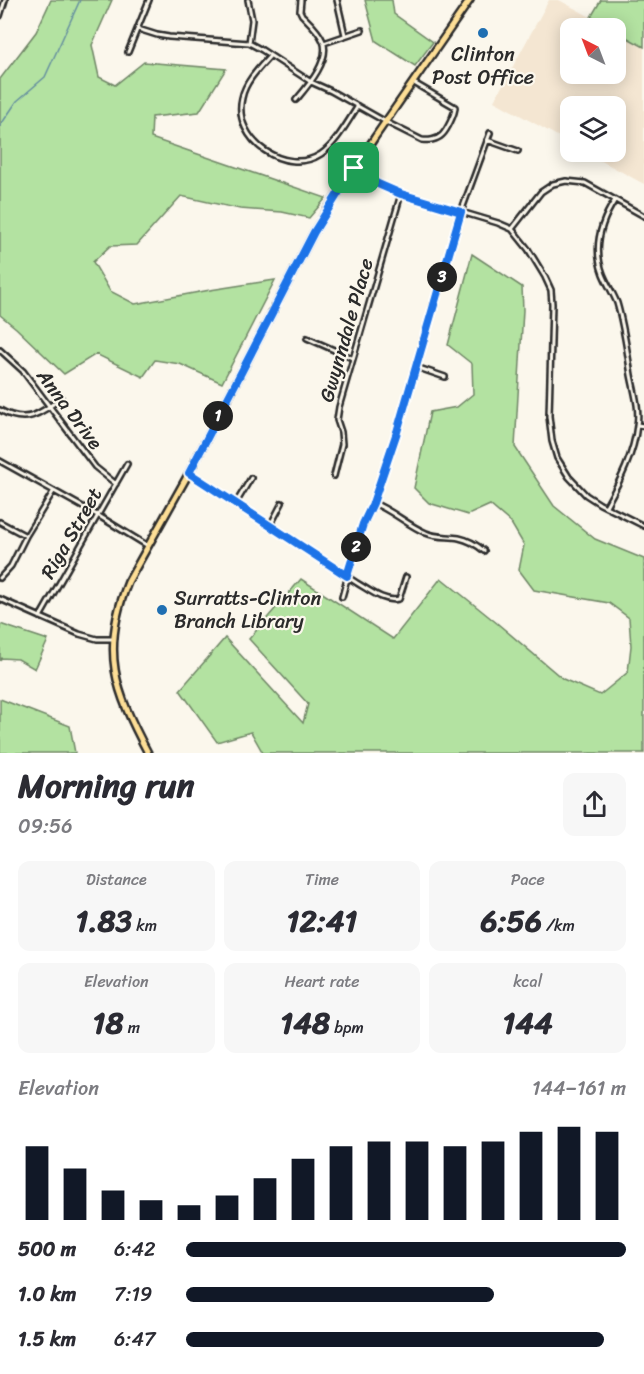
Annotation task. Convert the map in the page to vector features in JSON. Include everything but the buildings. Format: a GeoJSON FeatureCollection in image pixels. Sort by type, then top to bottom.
{"type":"FeatureCollection","features":[{"type":"Feature","properties":{"kind":"main road"},"geometry":{"type":"LineString","coordinates":[[148,753],[121,696],[114,667],[113,639],[116,620],[128,582],[189,473],[314,232],[354,168],[470,0]]}},
{"type":"Feature","properties":{"kind":"street"},"geometry":{"type":"LineString","coordinates":[[0,16],[5,0]]}},
{"type":"Feature","properties":{"kind":"street"},"geometry":{"type":"LineString","coordinates":[[128,52],[150,0]]}},
{"type":"Feature","properties":{"kind":"street"},"geometry":{"type":"LineString","coordinates":[[248,0],[252,20],[249,43]]}},
{"type":"Feature","properties":{"kind":"street"},"geometry":{"type":"LineString","coordinates":[[296,100],[311,82],[324,57],[324,43],[302,15],[301,0]]}},
{"type":"Feature","properties":{"kind":"street"},"geometry":{"type":"LineString","coordinates":[[337,0],[345,35]]}},
{"type":"Feature","properties":{"kind":"street"},"geometry":{"type":"LineString","coordinates":[[138,29],[169,37],[249,43],[311,82],[386,122],[422,140],[437,138],[442,135],[455,107],[412,82]]}},
{"type":"Feature","properties":{"kind":"street"},"geometry":{"type":"LineString","coordinates":[[324,43],[362,30]]}},
{"type":"Feature","properties":{"kind":"street"},"geometry":{"type":"LineString","coordinates":[[270,56],[250,79],[242,97],[240,109],[248,134],[272,156],[286,161],[298,161],[321,154],[331,146],[358,106]]}},
{"type":"Feature","properties":{"kind":"street"},"geometry":{"type":"LineString","coordinates":[[342,597],[363,524],[373,503],[397,432],[461,212],[490,133]]}},
{"type":"Feature","properties":{"kind":"street"},"geometry":{"type":"LineString","coordinates":[[487,140],[518,151]]}},
{"type":"Feature","properties":{"kind":"street"},"geometry":{"type":"LineString","coordinates":[[354,168],[378,184],[401,194],[498,223],[512,230],[520,238],[540,268],[550,290],[552,304],[549,416],[557,458],[569,477],[593,500],[644,526]]}},
{"type":"Feature","properties":{"kind":"street"},"geometry":{"type":"LineString","coordinates":[[512,230],[541,192],[549,186],[572,181],[585,183],[644,216]]}},
{"type":"Feature","properties":{"kind":"street","name":"Gwynndale Place"},"geometry":{"type":"LineString","coordinates":[[334,476],[342,444],[337,415],[342,391],[401,194]]}},
{"type":"Feature","properties":{"kind":"street"},"geometry":{"type":"LineString","coordinates":[[606,506],[630,456],[637,425],[637,406],[624,332],[616,301],[598,254],[602,226],[615,200]]}},
{"type":"Feature","properties":{"kind":"street"},"geometry":{"type":"LineString","coordinates":[[307,338],[352,358]]}},
{"type":"Feature","properties":{"kind":"street","name":"Anna Drive"},"geometry":{"type":"LineString","coordinates":[[0,350],[23,371],[95,467],[117,484]]}},
{"type":"Feature","properties":{"kind":"street"},"geometry":{"type":"LineString","coordinates":[[416,367],[445,377]]}},
{"type":"Feature","properties":{"kind":"street"},"geometry":{"type":"LineString","coordinates":[[0,410],[23,418],[35,415],[61,398]]}},
{"type":"Feature","properties":{"kind":"street"},"geometry":{"type":"LineString","coordinates":[[637,425],[644,426]]}},
{"type":"Feature","properties":{"kind":"street"},"geometry":{"type":"LineString","coordinates":[[0,461],[148,546]]}},
{"type":"Feature","properties":{"kind":"street","name":"Riga Street"},"geometry":{"type":"LineString","coordinates":[[40,617],[128,464]]}},
{"type":"Feature","properties":{"kind":"street"},"geometry":{"type":"LineString","coordinates":[[189,473],[386,599],[399,599],[406,577]]}},
{"type":"Feature","properties":{"kind":"street"},"geometry":{"type":"LineString","coordinates":[[236,503],[251,478]]}},
{"type":"Feature","properties":{"kind":"street"},"geometry":{"type":"LineString","coordinates":[[0,578],[11,566],[53,492]]}},
{"type":"Feature","properties":{"kind":"street"},"geometry":{"type":"LineString","coordinates":[[270,526],[282,503]]}},
{"type":"Feature","properties":{"kind":"street"},"geometry":{"type":"LineString","coordinates":[[373,503],[424,532],[465,540],[484,551]]}},
{"type":"Feature","properties":{"kind":"street"},"geometry":{"type":"LineString","coordinates":[[0,522],[26,536]]}},
{"type":"Feature","properties":{"kind":"street"},"geometry":{"type":"LineString","coordinates":[[0,599],[79,634],[97,639],[113,639]]}},
{"type":"Feature","properties":{"kind":"shaded area"},"geometry":{"type":"Polygon","coordinates":[[[549,0],[559,0],[592,18],[560,18],[560,84],[626,84],[626,37],[644,47],[644,184],[603,162],[626,162],[626,96],[560,96],[560,137],[494,101],[549,0]]]}},
{"type":"Feature","properties":{"kind":"green space"},"geometry":{"type":"Polygon","coordinates":[[[51,0],[112,0],[92,45],[99,77],[115,85],[144,62],[226,69],[199,112],[152,117],[151,138],[326,198],[309,218],[282,212],[240,209],[181,196],[137,245],[110,246],[93,262],[110,291],[135,304],[275,280],[222,383],[180,364],[155,360],[143,377],[96,354],[64,374],[0,315],[0,79],[36,32],[51,0]]]}},
{"type":"Feature","properties":{"kind":"green space"},"geometry":{"type":"Polygon","coordinates":[[[365,0],[392,0],[394,14],[433,42],[415,66],[376,41],[365,0]]]}},
{"type":"Feature","properties":{"kind":"green space"},"geometry":{"type":"Polygon","coordinates":[[[601,0],[644,0],[644,47],[626,37],[626,18],[591,17],[601,0]]]}},
{"type":"Feature","properties":{"kind":"green space"},"geometry":{"type":"Polygon","coordinates":[[[472,254],[522,287],[523,310],[515,447],[554,506],[595,539],[644,559],[644,753],[263,753],[251,732],[217,742],[180,690],[225,638],[303,723],[308,704],[249,639],[301,579],[393,639],[441,578],[563,679],[600,695],[628,672],[631,646],[629,618],[609,603],[534,590],[519,570],[524,545],[511,523],[490,505],[468,515],[429,503],[414,488],[430,412],[457,407],[473,394],[472,364],[448,345],[472,254]]]}},
{"type":"Feature","properties":{"kind":"green space"},"geometry":{"type":"Polygon","coordinates":[[[0,624],[48,640],[35,669],[18,659],[1,658],[0,661],[0,624]]]}},
{"type":"Feature","properties":{"kind":"green space"},"geometry":{"type":"Polygon","coordinates":[[[0,699],[70,726],[75,753],[0,753],[0,699]]]}},
{"type":"Feature","properties":{"kind":"waterway"},"geometry":{"type":"LineString","coordinates":[[0,126],[17,101],[45,77],[80,0]]}},
{"type":"Feature","properties":{"kind":"place","name":"Clinton Post Office"},"geometry":{"type":"Point","coordinates":[483,33]}},
{"type":"Feature","properties":{"kind":"place","name":"Surratts-Clinton Branch Library"},"geometry":{"type":"Point","coordinates":[162,610]}},
{"type":"Feature","properties":{"kind":"route"},"geometry":{"type":"LineString","coordinates":[[354,168],[378,184],[401,194],[461,212],[397,432],[373,503],[363,524],[347,576],[189,473],[314,232],[354,168]]}}]}
